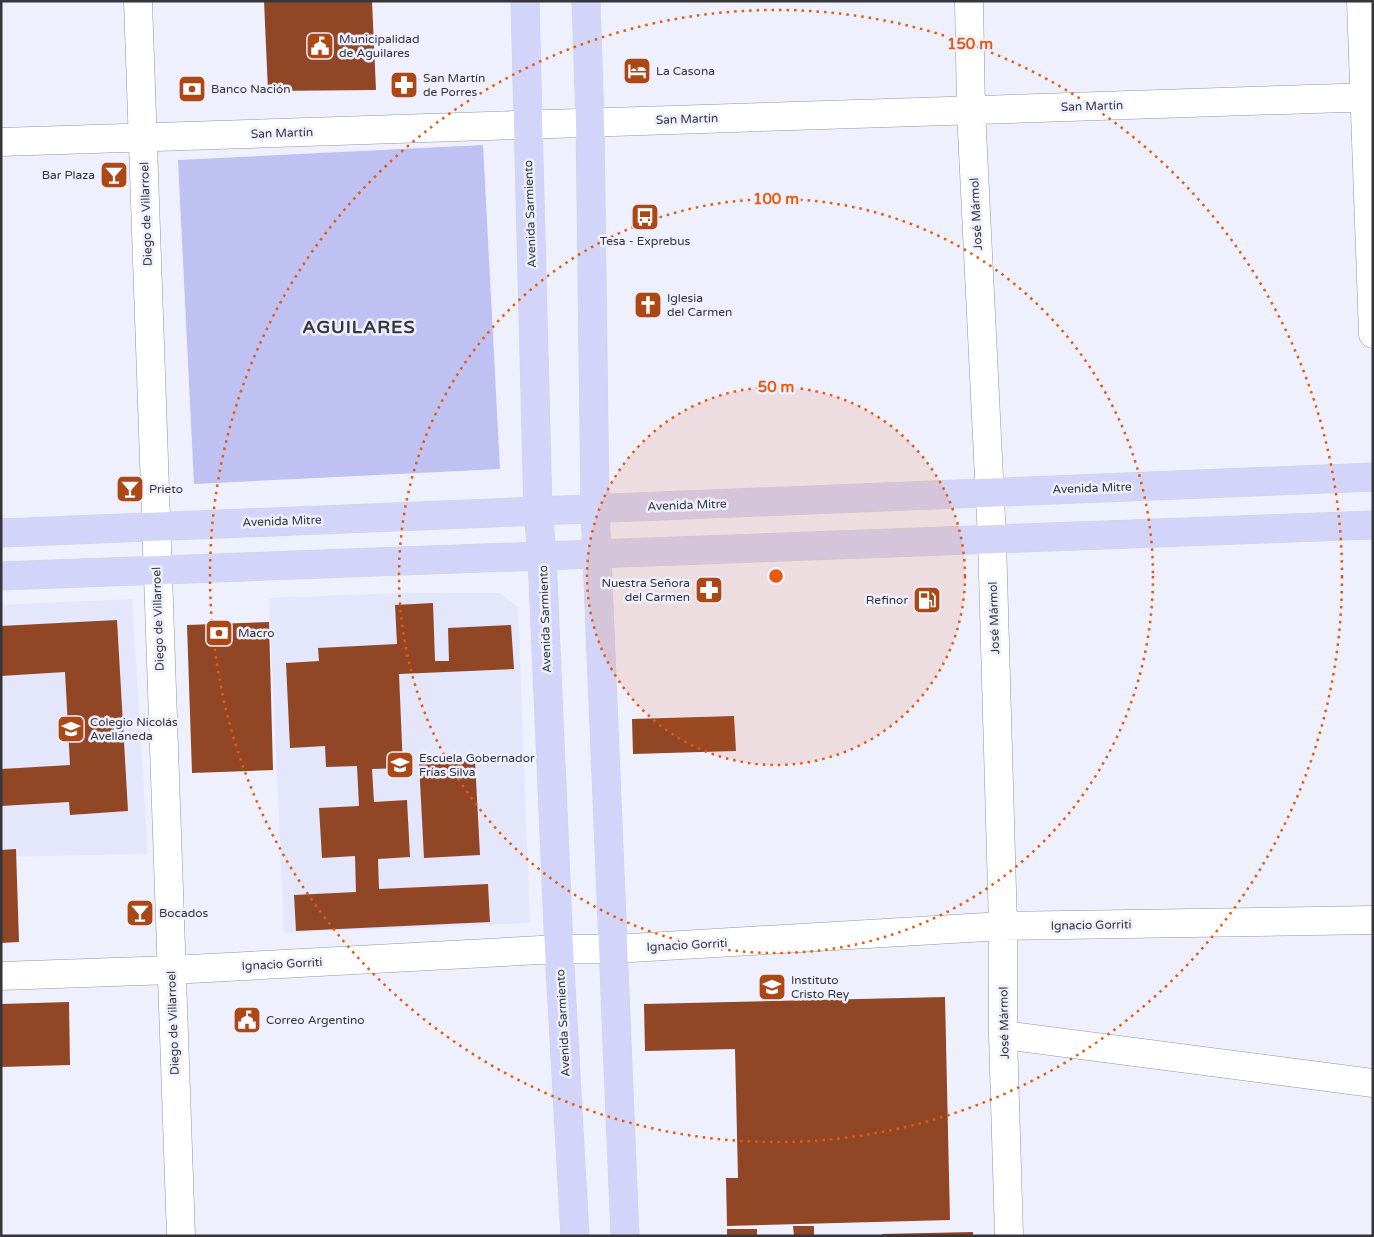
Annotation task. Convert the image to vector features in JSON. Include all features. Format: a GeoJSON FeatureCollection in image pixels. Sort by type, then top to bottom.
{"type":"FeatureCollection","features":[{"type":"Feature","properties":{"kind":"main road","name":"Avenida Sarmiento"},"geometry":{"type":"LineString","coordinates":[[525,1],[538,511],[542,556],[559,949],[575,1236]]}},
{"type":"Feature","properties":{"kind":"main road"},"geometry":{"type":"LineString","coordinates":[[586,1],[590,122],[595,508],[625,1236]]}},
{"type":"Feature","properties":{"kind":"main road","name":"Avenida Mitre"},"geometry":{"type":"LineString","coordinates":[[1,532],[1373,477]]}},
{"type":"Feature","properties":{"kind":"main road"},"geometry":{"type":"LineString","coordinates":[[1,576],[1373,525]]}},
{"type":"Feature","properties":{"kind":"street","name":"Diego de Villarroel"},"geometry":{"type":"LineString","coordinates":[[138,1],[181,1236]]}},
{"type":"Feature","properties":{"kind":"street","name":"José Mármol"},"geometry":{"type":"LineString","coordinates":[[968,1],[988,492],[992,539],[1004,926],[1003,1035],[1009,1236]]}},
{"type":"Feature","properties":{"kind":"street"},"geometry":{"type":"LineString","coordinates":[[1361,1],[1369,97],[1373,334]]}},
{"type":"Feature","properties":{"kind":"street","name":"San Martín"},"geometry":{"type":"LineString","coordinates":[[1,142],[1369,97]]}},
{"type":"Feature","properties":{"kind":"street","name":"Ignacio Gorriti"},"geometry":{"type":"LineString","coordinates":[[1,976],[171,970],[559,949],[614,949],[1004,926],[1373,920]]}},
{"type":"Feature","properties":{"kind":"street"},"geometry":{"type":"LineString","coordinates":[[1003,1035],[1373,1083]]}},
{"type":"Feature","properties":{"kind":"shaded area"},"geometry":{"type":"Polygon","coordinates":[[[483,145],[500,469],[194,484],[178,160],[483,145]]]}},
{"type":"Feature","properties":{"kind":"shaded area","name":"Escuela Gobernador Frías Silva"},"geometry":{"type":"Polygon","coordinates":[[[401,593],[500,593],[518,607],[530,923],[284,933],[269,598],[401,593]]]}},
{"type":"Feature","properties":{"kind":"shaded area","name":"Colegio Nicolás Avellaneda"},"geometry":{"type":"Polygon","coordinates":[[[132,599],[148,854],[1,857],[1,605],[132,599]]]}},
{"type":"Feature","properties":{"kind":"building","name":"Municipalidad de Aguilares"},"geometry":{"type":"Polygon","coordinates":[[[264,1],[372,1],[376,90],[268,91],[264,1]]]}},
{"type":"Feature","properties":{"kind":"building"},"geometry":{"type":"Polygon","coordinates":[[[433,603],[435,661],[449,661],[448,628],[511,625],[514,669],[399,674],[403,768],[372,769],[374,802],[407,800],[410,857],[378,859],[379,889],[488,884],[490,922],[296,931],[294,895],[356,892],[355,856],[322,858],[319,808],[359,806],[357,766],[326,767],[325,746],[290,748],[286,663],[319,661],[318,648],[397,644],[395,605],[433,603]]]}},
{"type":"Feature","properties":{"kind":"building"},"geometry":{"type":"Polygon","coordinates":[[[117,620],[128,811],[70,815],[69,802],[1,806],[1,769],[70,765],[65,672],[1,676],[1,626],[117,620]]]}},
{"type":"Feature","properties":{"kind":"building"},"geometry":{"type":"Polygon","coordinates":[[[269,622],[273,770],[192,773],[187,625],[269,622]]]}},
{"type":"Feature","properties":{"kind":"building"},"geometry":{"type":"Polygon","coordinates":[[[734,716],[736,751],[633,754],[632,719],[734,716]]]}},
{"type":"Feature","properties":{"kind":"building"},"geometry":{"type":"Polygon","coordinates":[[[475,761],[480,855],[424,858],[419,763],[475,761]]]}},
{"type":"Feature","properties":{"kind":"building"},"geometry":{"type":"Polygon","coordinates":[[[16,849],[19,942],[1,943],[1,850],[16,849]]]}},
{"type":"Feature","properties":{"kind":"building"},"geometry":{"type":"Polygon","coordinates":[[[945,997],[950,1220],[727,1226],[726,1178],[738,1178],[735,1049],[645,1051],[644,1004],[945,997]]]}},
{"type":"Feature","properties":{"kind":"building"},"geometry":{"type":"Polygon","coordinates":[[[69,1002],[70,1065],[1,1067],[1,1004],[69,1002]]]}},
{"type":"Feature","properties":{"kind":"building"},"geometry":{"type":"Polygon","coordinates":[[[793,1226],[814,1226],[814,1236],[794,1236],[793,1226]]]}},
{"type":"Feature","properties":{"kind":"building"},"geometry":{"type":"Polygon","coordinates":[[[727,1229],[757,1229],[757,1236],[727,1236],[727,1229]]]}},
{"type":"Feature","properties":{"kind":"building"},"geometry":{"type":"Polygon","coordinates":[[[973,1232],[973,1236],[882,1236],[882,1234],[973,1232]]]}},
{"type":"Feature","properties":{"kind":"place","name":"Municipalidad de Aguilares"},"geometry":{"type":"Point","coordinates":[320,46]}},
{"type":"Feature","properties":{"kind":"place","name":"La Casona"},"geometry":{"type":"Point","coordinates":[637,71]}},
{"type":"Feature","properties":{"kind":"place","name":"San Martín de Porres"},"geometry":{"type":"Point","coordinates":[404,85]}},
{"type":"Feature","properties":{"kind":"place","name":"Banco Nación"},"geometry":{"type":"Point","coordinates":[192,89]}},
{"type":"Feature","properties":{"kind":"place","name":"Bar Plaza"},"geometry":{"type":"Point","coordinates":[114,175]}},
{"type":"Feature","properties":{"kind":"place","name":"Tesa - Exprebus"},"geometry":{"type":"Point","coordinates":[645,217]}},
{"type":"Feature","properties":{"kind":"place","name":"Iglesia del Carmen"},"geometry":{"type":"Point","coordinates":[648,305]}},
{"type":"Feature","properties":{"kind":"place","name":"Prieto"},"geometry":{"type":"Point","coordinates":[130,489]}},
{"type":"Feature","properties":{"kind":"place","name":"Nuestra Señora del Carmen"},"geometry":{"type":"Point","coordinates":[709,590]}},
{"type":"Feature","properties":{"kind":"place","name":"Refinor"},"geometry":{"type":"Point","coordinates":[927,600]}},
{"type":"Feature","properties":{"kind":"place","name":"Macro"},"geometry":{"type":"Point","coordinates":[219,633]}},
{"type":"Feature","properties":{"kind":"place","name":"Colegio Nicolás Avellaneda"},"geometry":{"type":"Point","coordinates":[71,729]}},
{"type":"Feature","properties":{"kind":"place","name":"Escuela Gobernador Frías Silva"},"geometry":{"type":"Point","coordinates":[400,765]}},
{"type":"Feature","properties":{"kind":"place","name":"Bocados"},"geometry":{"type":"Point","coordinates":[140,913]}},
{"type":"Feature","properties":{"kind":"place","name":"Instituto Cristo Rey"},"geometry":{"type":"Point","coordinates":[772,987]}},
{"type":"Feature","properties":{"kind":"place","name":"Correo Argentino"},"geometry":{"type":"Point","coordinates":[247,1020]}},
{"type":"Feature","properties":{"kind":"district","name":"AGUILARES"},"geometry":{"type":"Point","coordinates":[359,327]}}]}
